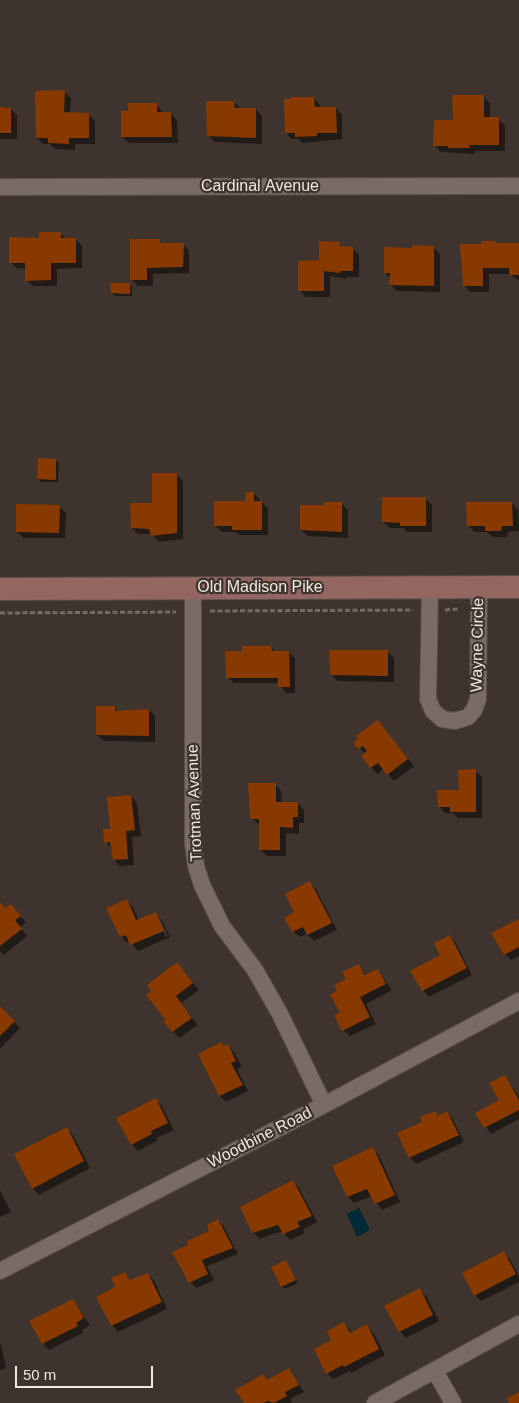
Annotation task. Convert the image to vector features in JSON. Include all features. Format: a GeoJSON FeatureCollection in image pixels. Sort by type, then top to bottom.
{"type":"FeatureCollection","features":[{"type":"Feature","properties":{"kind":"main road","name":"Old Madison Pike"},"geometry":{"type":"LineString","coordinates":[[0,589],[193,588],[430,599],[479,598],[519,587]]}},
{"type":"Feature","properties":{"kind":"street","name":"Cardinal Avenue"},"geometry":{"type":"LineString","coordinates":[[0,187],[519,186]]}},
{"type":"Feature","properties":{"kind":"street","name":"Trotman Avenue"},"geometry":{"type":"LineString","coordinates":[[193,588],[193,844],[196,866],[202,885],[222,926],[255,970],[280,1014],[324,1105]]}},
{"type":"Feature","properties":{"kind":"street","name":"Wayne Circle"},"geometry":{"type":"LineString","coordinates":[[430,599],[428,699],[433,712],[442,719],[455,722],[468,717],[474,710],[478,699],[479,598]]}},
{"type":"Feature","properties":{"kind":"street","name":"Woodbine Road"},"geometry":{"type":"LineString","coordinates":[[0,1271],[324,1105],[519,1001]]}},
{"type":"Feature","properties":{"kind":"street"},"geometry":{"type":"LineString","coordinates":[[375,1403],[519,1324]]}},
{"type":"Feature","properties":{"kind":"street"},"geometry":{"type":"LineString","coordinates":[[435,1371],[453,1403]]}},
{"type":"Feature","properties":{"kind":"path"},"geometry":{"type":"LineString","coordinates":[[0,613],[192,611],[479,598]]}},
{"type":"Feature","properties":{"kind":"water"},"geometry":{"type":"Polygon","coordinates":[[[359,1208],[370,1230],[357,1237],[347,1214],[359,1208]]]}},
{"type":"Feature","properties":{"kind":"building"},"geometry":{"type":"Polygon","coordinates":[[[65,90],[64,112],[89,113],[89,138],[69,138],[69,144],[48,143],[48,138],[36,138],[35,91],[65,90]]]}},
{"type":"Feature","properties":{"kind":"building"},"geometry":{"type":"Polygon","coordinates":[[[452,95],[484,95],[484,117],[499,117],[499,145],[469,145],[470,148],[433,146],[434,120],[453,120],[452,95]]]}},
{"type":"Feature","properties":{"kind":"building"},"geometry":{"type":"Polygon","coordinates":[[[291,97],[314,97],[315,107],[336,107],[337,133],[317,133],[317,136],[295,137],[295,133],[285,133],[284,99],[291,99],[291,97]]]}},
{"type":"Feature","properties":{"kind":"building"},"geometry":{"type":"Polygon","coordinates":[[[206,101],[234,101],[235,108],[256,108],[256,138],[207,136],[206,101]]]}},
{"type":"Feature","properties":{"kind":"building"},"geometry":{"type":"Polygon","coordinates":[[[128,103],[157,103],[157,112],[171,112],[172,137],[121,137],[121,111],[128,111],[128,103]]]}},
{"type":"Feature","properties":{"kind":"building"},"geometry":{"type":"Polygon","coordinates":[[[0,107],[11,108],[11,133],[0,133],[0,107]]]}},
{"type":"Feature","properties":{"kind":"building"},"geometry":{"type":"Polygon","coordinates":[[[39,232],[61,232],[61,238],[76,238],[76,263],[51,263],[51,280],[25,281],[25,263],[9,263],[9,237],[39,238],[39,232]]]}},
{"type":"Feature","properties":{"kind":"building"},"geometry":{"type":"Polygon","coordinates":[[[130,239],[160,239],[160,243],[184,243],[183,267],[147,268],[147,280],[130,280],[130,239]]]}},
{"type":"Feature","properties":{"kind":"building"},"geometry":{"type":"Polygon","coordinates":[[[319,241],[340,242],[340,246],[353,247],[353,271],[341,271],[339,273],[324,271],[324,291],[298,291],[298,261],[319,260],[319,241]]]}},
{"type":"Feature","properties":{"kind":"building"},"geometry":{"type":"Polygon","coordinates":[[[481,241],[519,243],[519,275],[509,275],[509,268],[483,268],[483,286],[463,286],[460,244],[482,244],[481,241]]]}},
{"type":"Feature","properties":{"kind":"building"},"geometry":{"type":"Polygon","coordinates":[[[412,245],[434,246],[434,286],[389,285],[390,273],[384,273],[384,247],[412,248],[412,245]]]}},
{"type":"Feature","properties":{"kind":"building"},"geometry":{"type":"Polygon","coordinates":[[[110,283],[130,283],[130,294],[111,293],[110,283]]]}},
{"type":"Feature","properties":{"kind":"building"},"geometry":{"type":"Polygon","coordinates":[[[38,458],[56,459],[56,480],[37,479],[38,458]]]}},
{"type":"Feature","properties":{"kind":"building"},"geometry":{"type":"Polygon","coordinates":[[[152,473],[177,473],[177,533],[151,536],[149,529],[131,528],[130,503],[152,503],[152,473]]]}},
{"type":"Feature","properties":{"kind":"building"},"geometry":{"type":"Polygon","coordinates":[[[246,492],[254,492],[254,501],[262,501],[262,530],[232,530],[232,526],[214,526],[214,501],[245,501],[246,492]]]}},
{"type":"Feature","properties":{"kind":"building"},"geometry":{"type":"Polygon","coordinates":[[[382,497],[426,497],[426,526],[400,526],[400,523],[382,522],[382,497]]]}},
{"type":"Feature","properties":{"kind":"building"},"geometry":{"type":"Polygon","coordinates":[[[324,502],[342,502],[342,532],[300,530],[300,505],[324,505],[324,502]]]}},
{"type":"Feature","properties":{"kind":"building"},"geometry":{"type":"Polygon","coordinates":[[[466,502],[512,502],[513,526],[502,526],[501,531],[485,531],[485,526],[467,526],[466,502]]]}},
{"type":"Feature","properties":{"kind":"building"},"geometry":{"type":"Polygon","coordinates":[[[16,504],[60,505],[59,533],[16,532],[16,504]]]}},
{"type":"Feature","properties":{"kind":"building"},"geometry":{"type":"Polygon","coordinates":[[[242,646],[271,646],[272,651],[289,651],[290,687],[278,687],[278,678],[226,678],[225,651],[242,651],[242,646]]]}},
{"type":"Feature","properties":{"kind":"building"},"geometry":{"type":"Polygon","coordinates":[[[329,650],[388,650],[388,676],[330,675],[329,650]]]}},
{"type":"Feature","properties":{"kind":"building"},"geometry":{"type":"Polygon","coordinates":[[[96,706],[115,706],[115,711],[149,709],[149,736],[96,735],[96,706]]]}},
{"type":"Feature","properties":{"kind":"building"},"geometry":{"type":"Polygon","coordinates":[[[378,720],[408,759],[387,775],[378,763],[370,768],[361,756],[367,751],[363,746],[358,749],[353,742],[358,739],[356,736],[378,720]]]}},
{"type":"Feature","properties":{"kind":"building"},"geometry":{"type":"Polygon","coordinates":[[[476,769],[476,812],[450,812],[450,807],[438,807],[437,790],[459,790],[458,770],[476,769]]]}},
{"type":"Feature","properties":{"kind":"building"},"geometry":{"type":"Polygon","coordinates":[[[248,783],[276,783],[276,802],[298,802],[298,817],[293,817],[293,828],[280,827],[280,850],[259,850],[259,819],[250,819],[248,783]]]}},
{"type":"Feature","properties":{"kind":"building"},"geometry":{"type":"Polygon","coordinates":[[[131,795],[135,830],[126,831],[128,859],[113,860],[110,842],[104,843],[103,829],[110,829],[107,797],[131,795]]]}},
{"type":"Feature","properties":{"kind":"building"},"geometry":{"type":"Polygon","coordinates":[[[310,881],[332,923],[307,935],[303,927],[292,932],[284,918],[294,912],[285,894],[310,881]]]}},
{"type":"Feature","properties":{"kind":"building"},"geometry":{"type":"Polygon","coordinates":[[[127,899],[136,920],[156,912],[164,931],[130,945],[126,935],[120,937],[106,908],[127,899]]]}},
{"type":"Feature","properties":{"kind":"building"},"geometry":{"type":"Polygon","coordinates":[[[0,902],[5,908],[11,904],[21,916],[15,920],[22,929],[0,946],[0,902]]]}},
{"type":"Feature","properties":{"kind":"building"},"geometry":{"type":"Polygon","coordinates":[[[519,919],[519,947],[504,955],[491,933],[519,919]]]}},
{"type":"Feature","properties":{"kind":"building"},"geometry":{"type":"Polygon","coordinates":[[[450,935],[467,968],[422,991],[410,971],[440,955],[434,943],[450,935]]]}},
{"type":"Feature","properties":{"kind":"building"},"geometry":{"type":"Polygon","coordinates":[[[177,962],[193,983],[176,996],[192,1018],[172,1032],[163,1021],[166,1020],[146,995],[151,991],[147,985],[177,962]]]}},
{"type":"Feature","properties":{"kind":"building"},"geometry":{"type":"Polygon","coordinates":[[[359,964],[364,975],[378,969],[386,984],[360,997],[370,1017],[342,1031],[334,1015],[340,1013],[330,995],[337,991],[334,985],[346,979],[342,972],[359,964]]]}},
{"type":"Feature","properties":{"kind":"building"},"geometry":{"type":"Polygon","coordinates":[[[0,1006],[15,1021],[0,1036],[0,1006]]]}},
{"type":"Feature","properties":{"kind":"building"},"geometry":{"type":"Polygon","coordinates":[[[221,1042],[223,1046],[228,1044],[236,1061],[231,1063],[243,1085],[219,1096],[198,1054],[221,1042]]]}},
{"type":"Feature","properties":{"kind":"building"},"geometry":{"type":"Polygon","coordinates":[[[505,1075],[519,1100],[519,1110],[484,1128],[475,1113],[499,1100],[489,1083],[505,1075]]]}},
{"type":"Feature","properties":{"kind":"building"},"geometry":{"type":"Polygon","coordinates":[[[156,1098],[168,1123],[151,1131],[152,1134],[131,1145],[116,1118],[156,1098]]]}},
{"type":"Feature","properties":{"kind":"building"},"geometry":{"type":"Polygon","coordinates":[[[435,1111],[438,1116],[447,1111],[459,1135],[409,1158],[397,1133],[422,1122],[420,1117],[435,1111]]]}},
{"type":"Feature","properties":{"kind":"building"},"geometry":{"type":"Polygon","coordinates":[[[67,1127],[84,1161],[32,1189],[14,1154],[67,1127]]]}},
{"type":"Feature","properties":{"kind":"building"},"geometry":{"type":"Polygon","coordinates":[[[373,1147],[395,1195],[375,1204],[367,1189],[347,1197],[332,1166],[373,1147]]]}},
{"type":"Feature","properties":{"kind":"building"},"geometry":{"type":"Polygon","coordinates":[[[293,1180],[312,1216],[297,1222],[300,1227],[283,1234],[278,1225],[252,1233],[240,1207],[293,1180]]]}},
{"type":"Feature","properties":{"kind":"building"},"geometry":{"type":"Polygon","coordinates":[[[218,1219],[233,1248],[202,1260],[208,1274],[189,1283],[172,1252],[188,1245],[187,1241],[209,1231],[207,1225],[218,1219]]]}},
{"type":"Feature","properties":{"kind":"building"},"geometry":{"type":"Polygon","coordinates":[[[504,1251],[516,1274],[474,1296],[462,1273],[504,1251]]]}},
{"type":"Feature","properties":{"kind":"building"},"geometry":{"type":"Polygon","coordinates":[[[286,1260],[296,1280],[281,1287],[271,1267],[286,1260]]]}},
{"type":"Feature","properties":{"kind":"building"},"geometry":{"type":"Polygon","coordinates":[[[125,1272],[130,1280],[148,1273],[162,1302],[111,1326],[96,1297],[115,1287],[111,1278],[125,1272]]]}},
{"type":"Feature","properties":{"kind":"building"},"geometry":{"type":"Polygon","coordinates":[[[420,1288],[433,1315],[399,1332],[384,1306],[420,1288]]]}},
{"type":"Feature","properties":{"kind":"building"},"geometry":{"type":"Polygon","coordinates":[[[73,1299],[84,1318],[76,1323],[78,1326],[42,1344],[29,1321],[73,1299]]]}},
{"type":"Feature","properties":{"kind":"building"},"geometry":{"type":"Polygon","coordinates":[[[344,1322],[350,1333],[367,1324],[379,1349],[326,1374],[314,1349],[331,1340],[327,1331],[344,1322]]]}},
{"type":"Feature","properties":{"kind":"building"},"geometry":{"type":"Polygon","coordinates":[[[289,1368],[299,1385],[285,1392],[287,1396],[274,1403],[268,1401],[263,1403],[244,1403],[235,1390],[263,1374],[267,1380],[289,1368]]]}},
{"type":"Feature","properties":{"kind":"building"},"geometry":{"type":"Polygon","coordinates":[[[519,1392],[519,1403],[509,1403],[507,1398],[519,1392]]]}}]}
